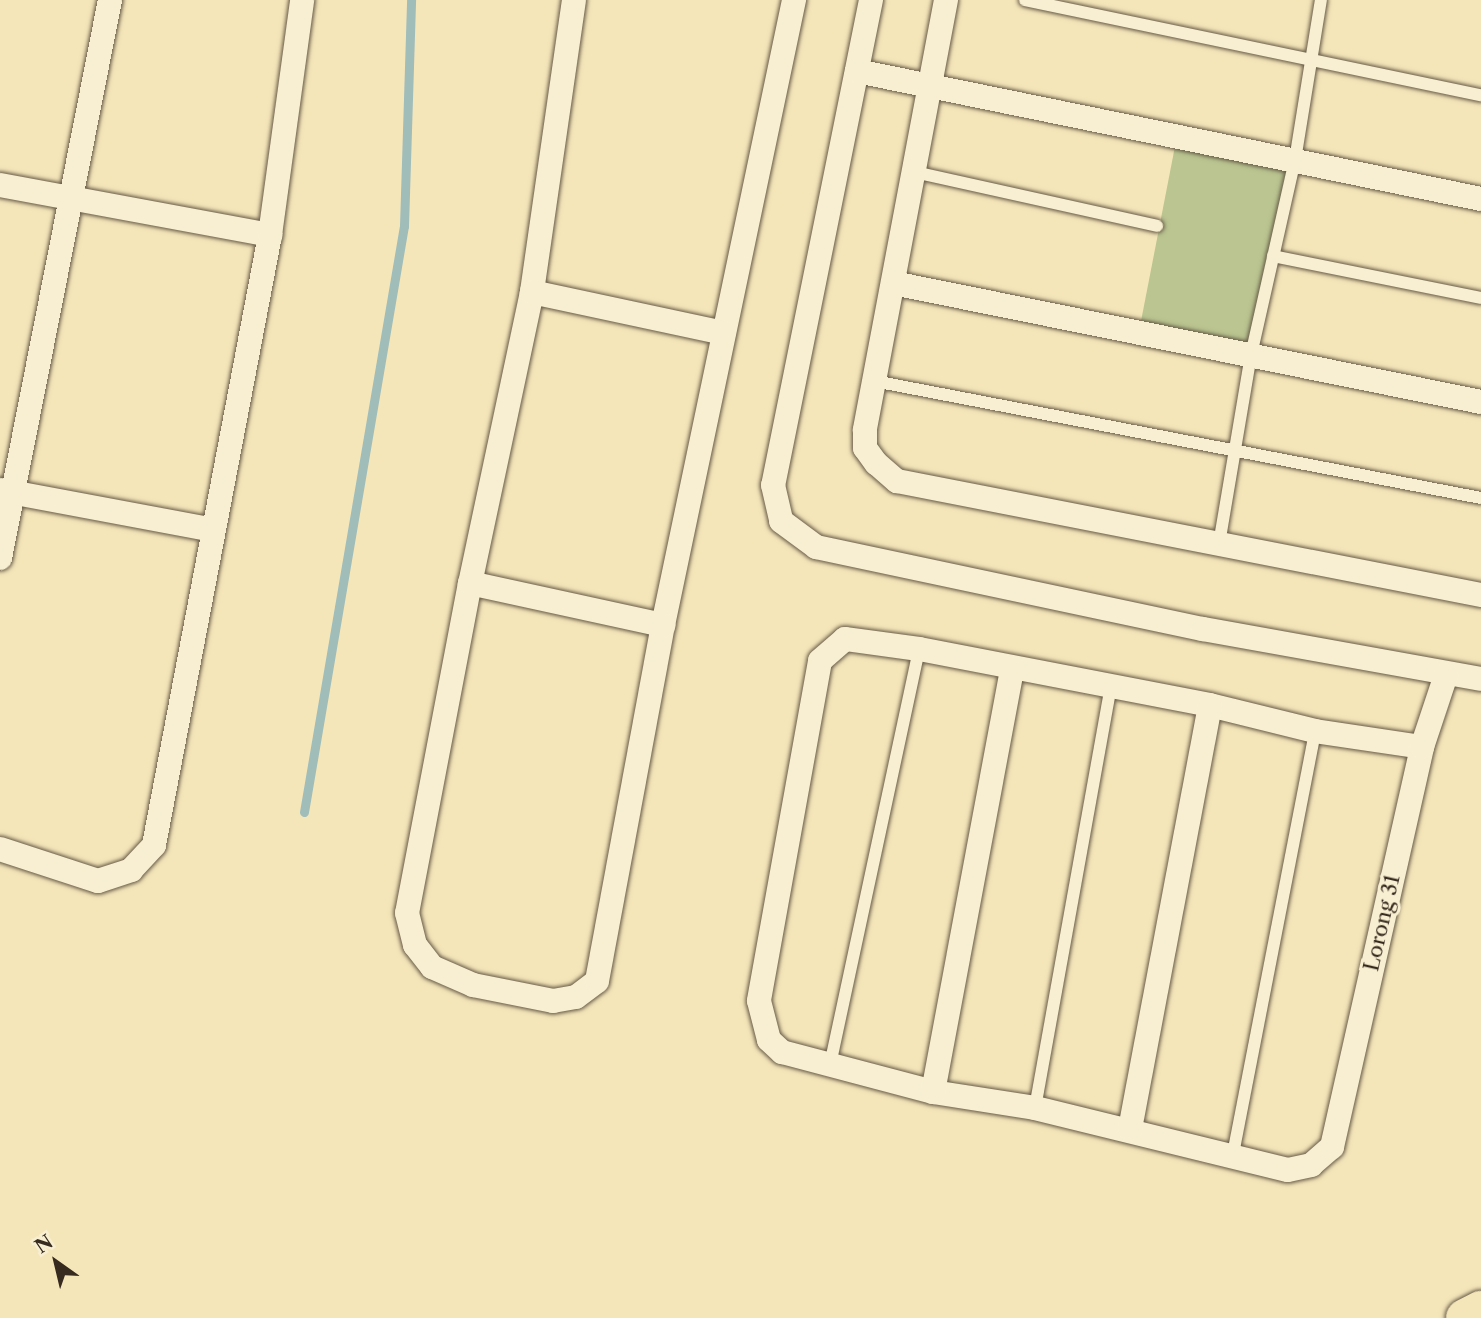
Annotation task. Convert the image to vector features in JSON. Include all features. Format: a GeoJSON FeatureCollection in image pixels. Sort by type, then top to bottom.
{"type":"FeatureCollection","features":[{"type":"Feature","properties":{"kind":"main road"},"geometry":{"type":"LineString","coordinates":[[1465,1318],[1481,1310]]}},
{"type":"Feature","properties":{"kind":"street"},"geometry":{"type":"LineString","coordinates":[[0,558],[6,492],[74,199],[110,0]]}},
{"type":"Feature","properties":{"kind":"street"},"geometry":{"type":"LineString","coordinates":[[0,849],[98,881],[131,870],[154,845],[270,235],[302,0]]}},
{"type":"Feature","properties":{"kind":"street"},"geometry":{"type":"LineString","coordinates":[[574,0],[532,292],[470,583],[407,913],[408,930],[432,967],[473,985],[519,996],[564,999],[589,991],[597,981],[663,625],[794,0]]}},
{"type":"Feature","properties":{"kind":"street"},"geometry":{"type":"LineString","coordinates":[[871,0],[773,485],[781,521],[816,547],[1203,629],[1481,679]]}},
{"type":"Feature","properties":{"kind":"street"},"geometry":{"type":"LineString","coordinates":[[946,0],[874,381],[865,448],[897,481],[1481,595]]}},
{"type":"Feature","properties":{"kind":"street"},"geometry":{"type":"LineString","coordinates":[[857,71],[1481,199]]}},
{"type":"Feature","properties":{"kind":"street"},"geometry":{"type":"LineString","coordinates":[[0,185],[270,235]]}},
{"type":"Feature","properties":{"kind":"street"},"geometry":{"type":"LineString","coordinates":[[893,283],[1481,402]]}},
{"type":"Feature","properties":{"kind":"street"},"geometry":{"type":"LineString","coordinates":[[532,292],[723,333]]}},
{"type":"Feature","properties":{"kind":"street"},"geometry":{"type":"LineString","coordinates":[[6,492],[213,530]]}},
{"type":"Feature","properties":{"kind":"street"},"geometry":{"type":"LineString","coordinates":[[470,583],[663,625]]}},
{"type":"Feature","properties":{"kind":"street"},"geometry":{"type":"LineString","coordinates":[[1233,1154],[1035,1108],[933,1092],[782,1052],[769,1040],[759,1001],[820,661],[836,645],[858,638],[1210,705],[1315,731],[1422,747]]}},
{"type":"Feature","properties":{"kind":"street"},"geometry":{"type":"LineString","coordinates":[[933,1092],[1012,668]]}},
{"type":"Feature","properties":{"kind":"street","name":"Lorong 31"},"geometry":{"type":"LineString","coordinates":[[1233,1154],[1288,1171],[1311,1165],[1332,1147],[1422,747],[1446,674]]}},
{"type":"Feature","properties":{"kind":"street"},"geometry":{"type":"LineString","coordinates":[[1130,1129],[1210,705]]}},
{"type":"Feature","properties":{"kind":"lane"},"geometry":{"type":"LineString","coordinates":[[1026,0],[1481,95]]}},
{"type":"Feature","properties":{"kind":"lane"},"geometry":{"type":"LineString","coordinates":[[1219,544],[1237,451],[1251,355],[1295,160],[1321,0]]}},
{"type":"Feature","properties":{"kind":"lane"},"geometry":{"type":"LineString","coordinates":[[914,172],[1157,226]]}},
{"type":"Feature","properties":{"kind":"lane"},"geometry":{"type":"LineString","coordinates":[[1273,256],[1481,298]]}},
{"type":"Feature","properties":{"kind":"lane"},"geometry":{"type":"LineString","coordinates":[[874,381],[1481,498]]}},
{"type":"Feature","properties":{"kind":"lane"},"geometry":{"type":"LineString","coordinates":[[831,1065],[919,649]]}},
{"type":"Feature","properties":{"kind":"lane"},"geometry":{"type":"LineString","coordinates":[[1035,1108],[1111,685]]}},
{"type":"Feature","properties":{"kind":"lane"},"geometry":{"type":"LineString","coordinates":[[1233,1154],[1315,731]]}},
{"type":"Feature","properties":{"kind":"green space"},"geometry":{"type":"Polygon","coordinates":[[[1177,136],[1295,159],[1256,356],[1139,333],[1177,136]]]}},
{"type":"Feature","properties":{"kind":"waterway"},"geometry":{"type":"LineString","coordinates":[[304,812],[404,226],[411,0]]}}]}
